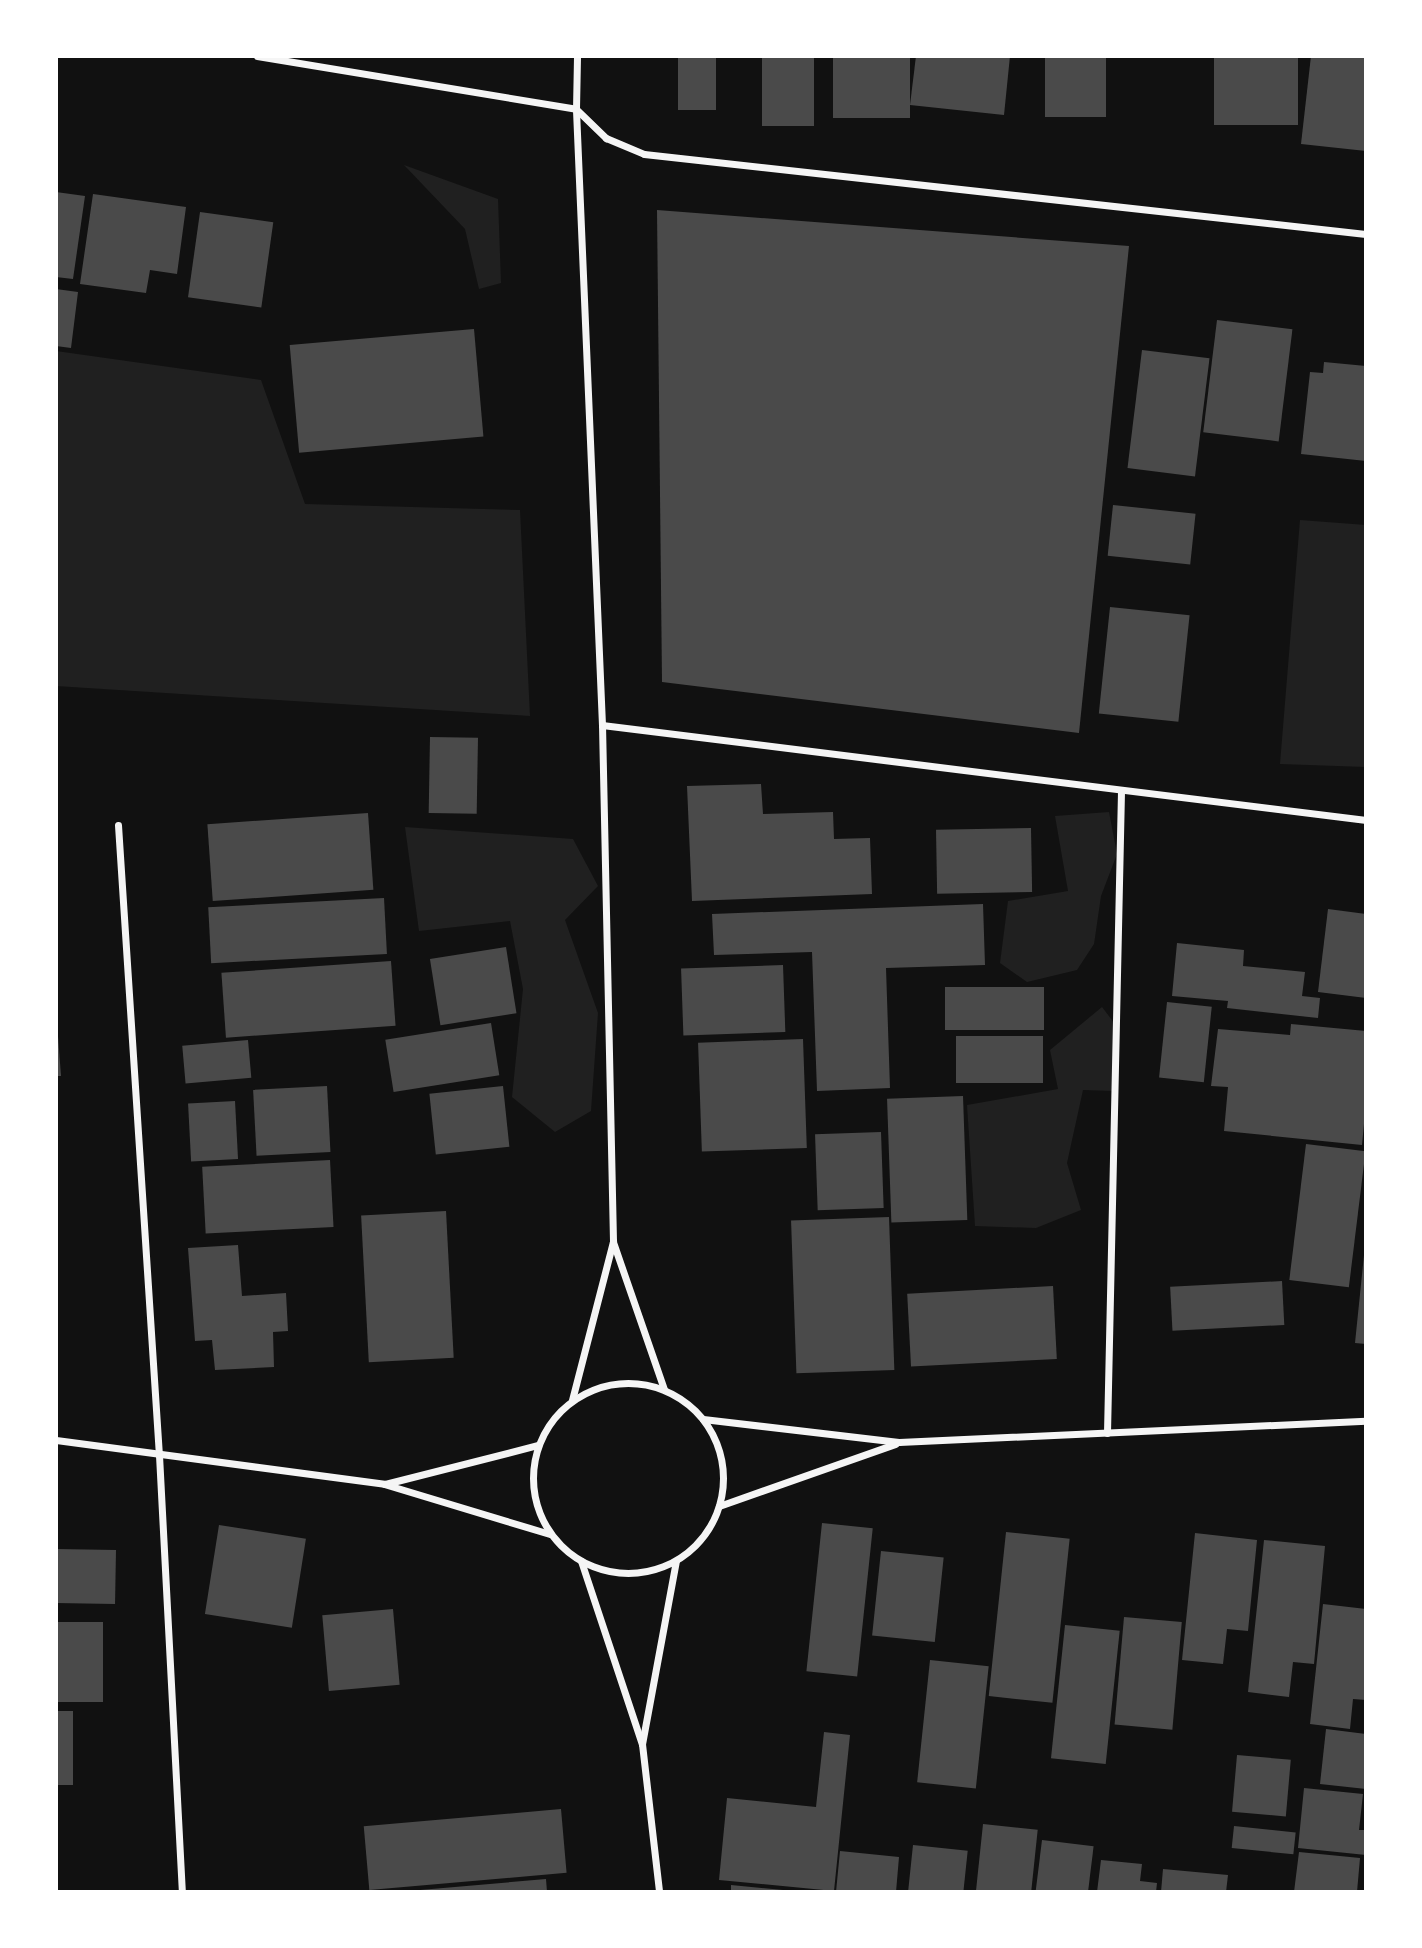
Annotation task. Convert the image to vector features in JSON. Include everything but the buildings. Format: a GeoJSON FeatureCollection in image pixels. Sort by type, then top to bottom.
{"type":"FeatureCollection","features":[{"type":"Feature","properties":{"kind":"street"},"geometry":{"type":"LineString","coordinates":[[257,56],[576,109],[606,138],[644,154],[1366,234]]}},
{"type":"Feature","properties":{"kind":"street"},"geometry":{"type":"LineString","coordinates":[[572,1400],[613,1241],[602,725],[576,109],[577,56]]}},
{"type":"Feature","properties":{"kind":"street"},"geometry":{"type":"LineString","coordinates":[[602,725],[1121,792],[1366,820]]}},
{"type":"Feature","properties":{"kind":"street"},"geometry":{"type":"LineString","coordinates":[[1107,1433],[1121,792]]}},
{"type":"Feature","properties":{"kind":"street"},"geometry":{"type":"LineString","coordinates":[[118,825],[159,1455],[182,1892]]}},
{"type":"Feature","properties":{"kind":"street"},"geometry":{"type":"LineString","coordinates":[[613,1241],[664,1389]]}},
{"type":"Feature","properties":{"kind":"street"},"geometry":{"type":"LineString","coordinates":[[633,1382],[664,1389],[692,1407],[703,1419],[719,1446],[724,1476],[719,1506],[709,1528],[694,1546],[676,1561],[653,1570],[628,1573],[603,1570],[581,1561],[550,1534],[536,1506],[532,1475],[538,1445],[546,1427],[572,1400],[601,1386],[633,1382]]}},
{"type":"Feature","properties":{"kind":"street"},"geometry":{"type":"LineString","coordinates":[[703,1419],[899,1442],[1366,1422]]}},
{"type":"Feature","properties":{"kind":"street"},"geometry":{"type":"LineString","coordinates":[[56,1440],[384,1484],[550,1534]]}},
{"type":"Feature","properties":{"kind":"street"},"geometry":{"type":"LineString","coordinates":[[719,1506],[899,1442]]}},
{"type":"Feature","properties":{"kind":"street"},"geometry":{"type":"LineString","coordinates":[[384,1484],[538,1445]]}},
{"type":"Feature","properties":{"kind":"street"},"geometry":{"type":"LineString","coordinates":[[581,1561],[642,1744],[659,1892]]}},
{"type":"Feature","properties":{"kind":"street"},"geometry":{"type":"LineString","coordinates":[[642,1744],[676,1561]]}},
{"type":"Feature","properties":{"kind":"shaded area"},"geometry":{"type":"Polygon","coordinates":[[[404,165],[498,199],[501,283],[479,289],[465,229],[404,165]]]}},
{"type":"Feature","properties":{"kind":"shaded area"},"geometry":{"type":"Polygon","coordinates":[[[56,351],[261,380],[305,504],[520,510],[530,716],[56,686],[56,351]]]}},
{"type":"Feature","properties":{"kind":"shaded area"},"geometry":{"type":"Polygon","coordinates":[[[1300,520],[1366,525],[1366,767],[1280,764],[1300,520]]]}},
{"type":"Feature","properties":{"kind":"shaded area"},"geometry":{"type":"Polygon","coordinates":[[[1109,812],[1117,854],[1101,896],[1094,944],[1077,970],[1027,982],[1000,963],[1008,901],[1068,891],[1055,816],[1109,812]]]}},
{"type":"Feature","properties":{"kind":"shaded area"},"geometry":{"type":"Polygon","coordinates":[[[405,827],[573,839],[598,886],[565,920],[598,1013],[591,1111],[555,1132],[512,1097],[523,989],[510,921],[419,931],[405,827]]]}},
{"type":"Feature","properties":{"kind":"shaded area"},"geometry":{"type":"Polygon","coordinates":[[[1102,1007],[1115,1024],[1113,1091],[1083,1090],[1067,1163],[1081,1210],[1036,1228],[975,1226],[967,1105],[1058,1089],[1050,1050],[1102,1007]]]}}]}
